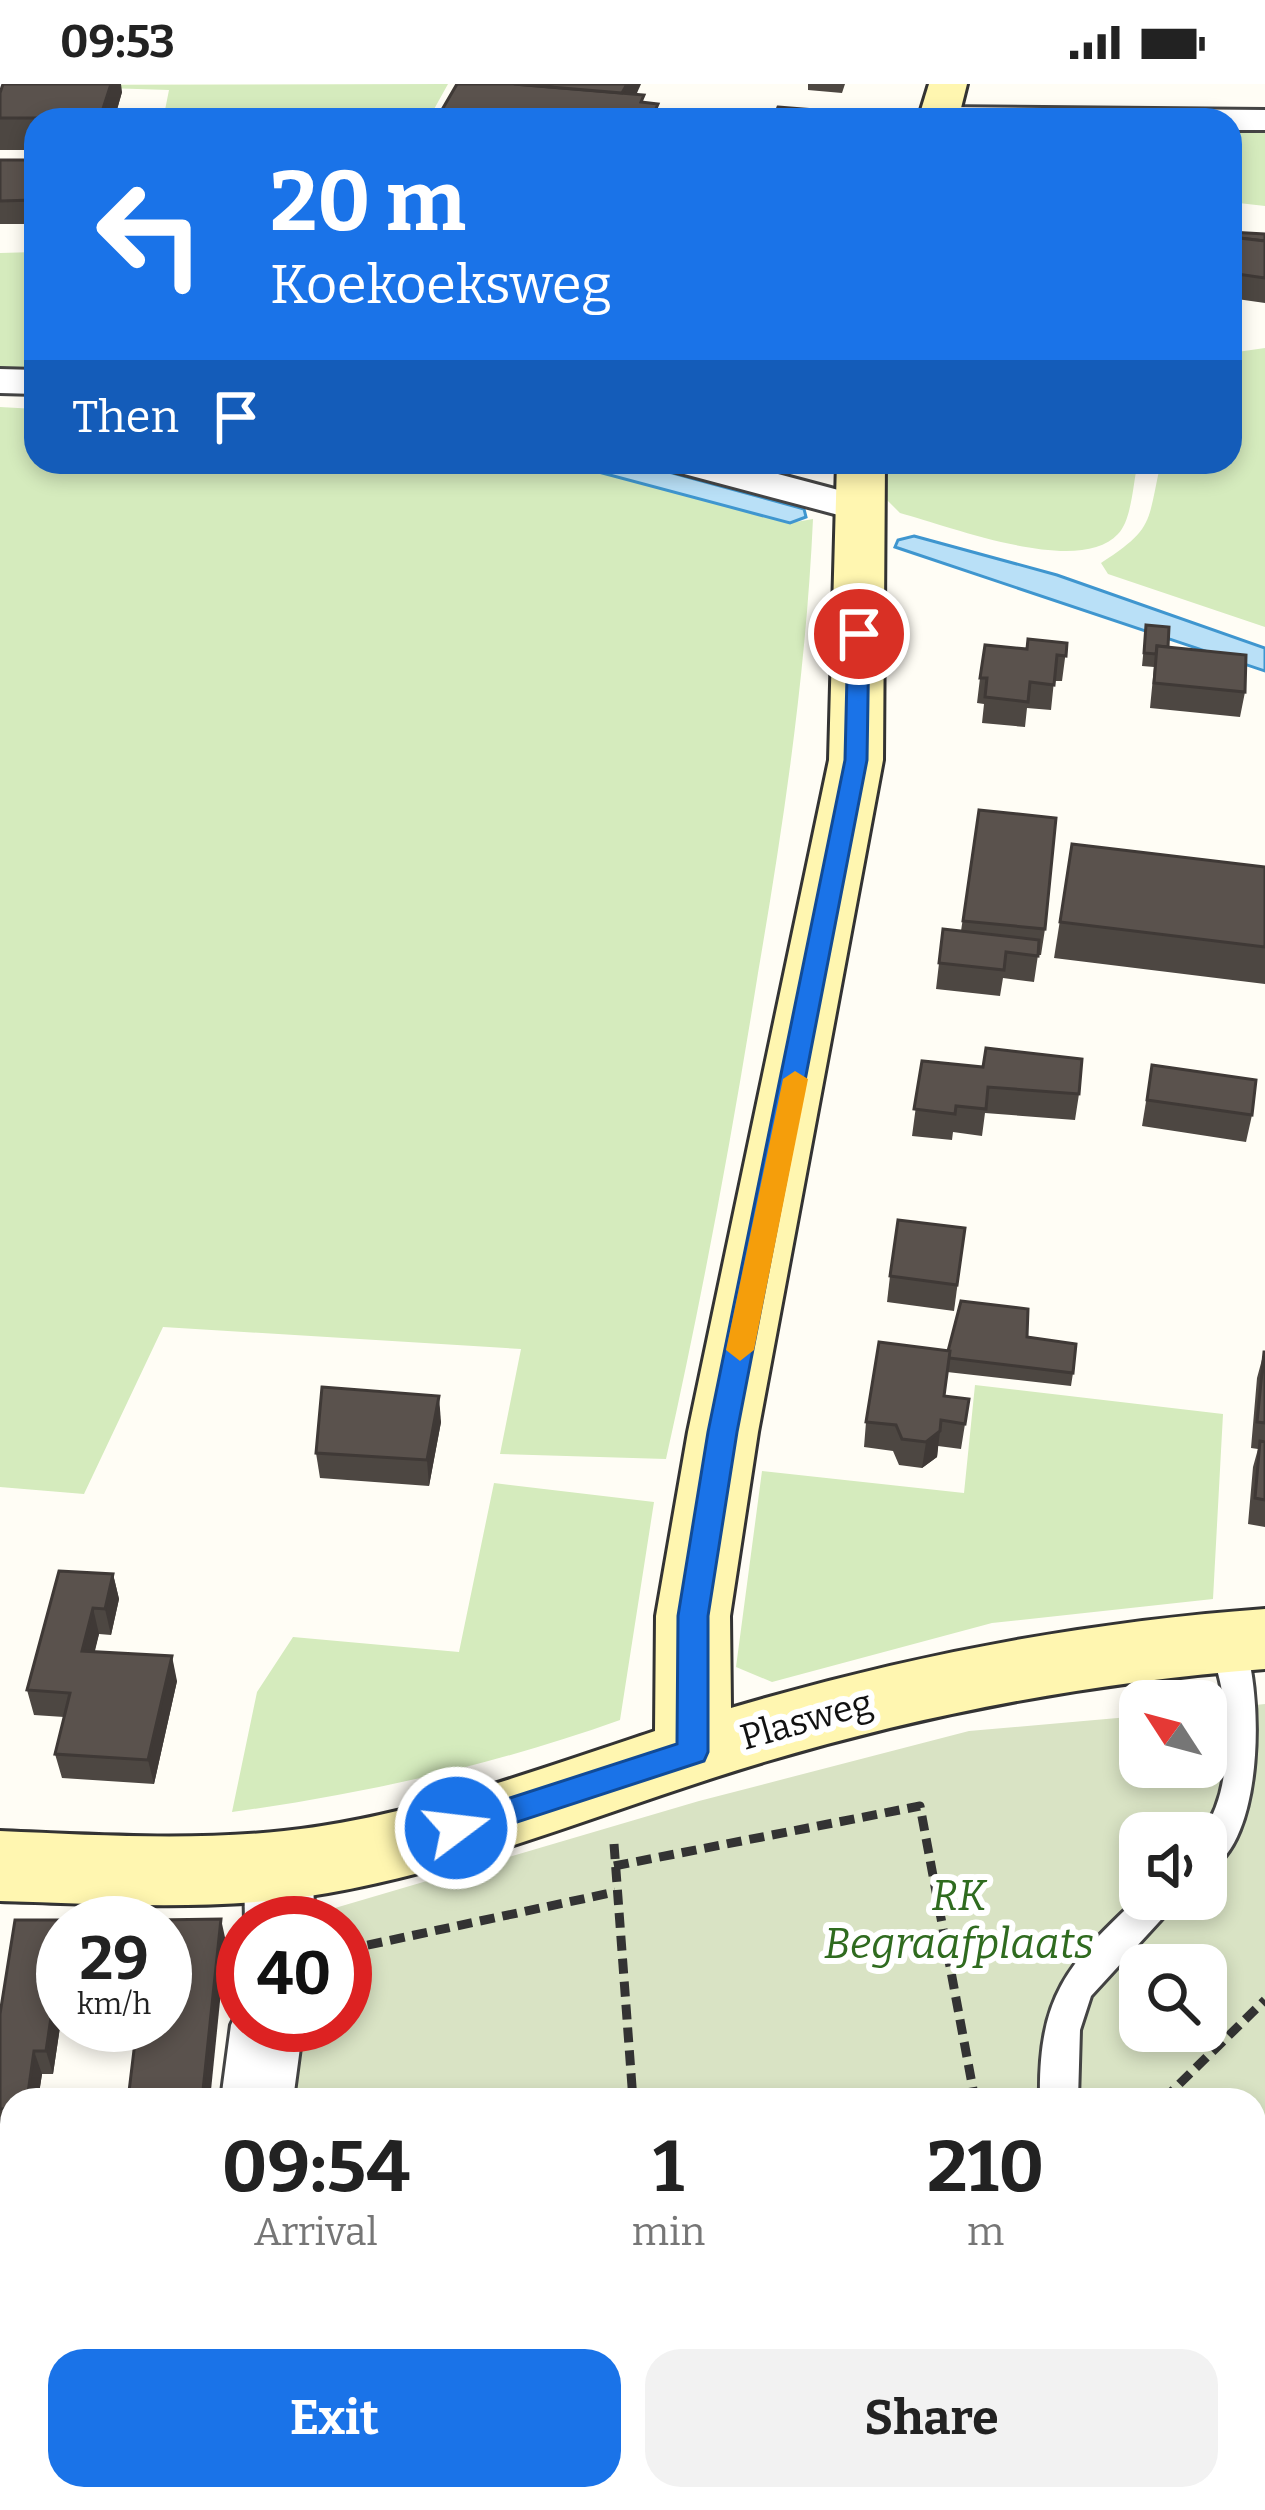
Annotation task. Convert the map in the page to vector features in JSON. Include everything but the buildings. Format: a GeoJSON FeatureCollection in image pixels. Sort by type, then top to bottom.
{"type":"FeatureCollection","features":[{"type":"Feature","properties":{"kind":"street"},"geometry":{"type":"LineString","coordinates":[[693,1752],[693,1616],[716,1475],[856,760],[861,486],[774,474]]}},
{"type":"Feature","properties":{"kind":"street","name":"Plasweg"},"geometry":{"type":"LineString","coordinates":[[0,1866],[198,1871],[279,1895],[382,1848],[530,1809],[693,1752],[840,1708],[1017,1666],[1246,1640]]}},
{"type":"Feature","properties":{"kind":"street"},"geometry":{"type":"LineString","coordinates":[[259,2088],[263,2052]]}},
{"type":"Feature","properties":{"kind":"lane"},"geometry":{"type":"LineString","coordinates":[[1227,1821],[1242,1759],[1239,1686],[1246,1640]]}},
{"type":"Feature","properties":{"kind":"lane"},"geometry":{"type":"LineString","coordinates":[[1059,2088],[1058,2022],[1068,1997],[1142,1920]]}},
{"type":"Feature","properties":{"kind":"path"},"geometry":{"type":"LineString","coordinates":[[614,1866],[920,1806],[973,2088]]}},
{"type":"Feature","properties":{"kind":"path"},"geometry":{"type":"LineString","coordinates":[[611,1830],[632,2088]]}},
{"type":"Feature","properties":{"kind":"path"},"geometry":{"type":"LineString","coordinates":[[372,1944],[615,1892]]}},
{"type":"Feature","properties":{"kind":"path"},"geometry":{"type":"LineString","coordinates":[[1175,2088],[1265,2000]]}},
{"type":"Feature","properties":{"kind":"green space"},"geometry":{"type":"Polygon","coordinates":[[[448,84],[435,108],[165,108],[169,90],[11,85],[448,84]]]}},
{"type":"Feature","properties":{"kind":"green space"},"geometry":{"type":"Polygon","coordinates":[[[1242,129],[1265,129],[1265,206],[1242,203],[1242,129]]]}},
{"type":"Feature","properties":{"kind":"green space"},"geometry":{"type":"Polygon","coordinates":[[[24,252],[24,373],[0,372],[0,253],[24,252]]]}},
{"type":"Feature","properties":{"kind":"green space"},"geometry":{"type":"Polygon","coordinates":[[[1265,348],[1265,627],[1108,574],[1101,563],[1140,532],[1158,474],[1242,474],[1242,351],[1265,348]]]}},
{"type":"Feature","properties":{"kind":"green space"},"geometry":{"type":"Polygon","coordinates":[[[0,407],[24,408],[24,474],[606,474],[790,523],[813,519],[799,690],[777,860],[716,1217],[666,1459],[500,1454],[521,1349],[163,1327],[84,1494],[0,1487],[0,407]]]}},
{"type":"Feature","properties":{"kind":"green space"},"geometry":{"type":"Polygon","coordinates":[[[884,474],[1136,474],[1123,528],[1099,546],[1074,551],[980,537],[900,513],[885,498],[884,474]]]}},
{"type":"Feature","properties":{"kind":"green space"},"geometry":{"type":"Polygon","coordinates":[[[975,1385],[1223,1414],[1213,1599],[992,1623],[772,1682],[736,1667],[762,1471],[964,1493],[975,1385]]]}},
{"type":"Feature","properties":{"kind":"green space"},"geometry":{"type":"Polygon","coordinates":[[[494,1483],[654,1502],[620,1720],[428,1776],[232,1812],[257,1692],[293,1637],[459,1652],[494,1483]]]}},
{"type":"Feature","properties":{"kind":"green space","name":"RK Begraafplaats"},"geometry":{"type":"Polygon","coordinates":[[[1265,1704],[1265,2088],[280,2088],[285,2052],[372,2052],[372,1897],[699,1801],[969,1731],[1119,1718],[1119,1788],[1227,1788],[1227,1708],[1265,1704]]]}},
{"type":"Feature","properties":{"kind":"water"},"geometry":{"type":"Polygon","coordinates":[[[606,474],[676,474],[804,509],[806,517],[790,523],[606,474]]]}},
{"type":"Feature","properties":{"kind":"water"},"geometry":{"type":"Polygon","coordinates":[[[914,536],[1057,575],[1265,648],[1265,671],[895,547],[898,540],[914,536]]]}},
{"type":"Feature","properties":{"kind":"slow traffic"},"geometry":{"type":"LineString","coordinates":[[740,1350],[795,1079]]}},
{"type":"Feature","properties":{"kind":"route"},"geometry":{"type":"LineString","coordinates":[[456,1828],[530,1809],[693,1752],[693,1616],[723,1432],[856,760],[859,634]]}}]}
